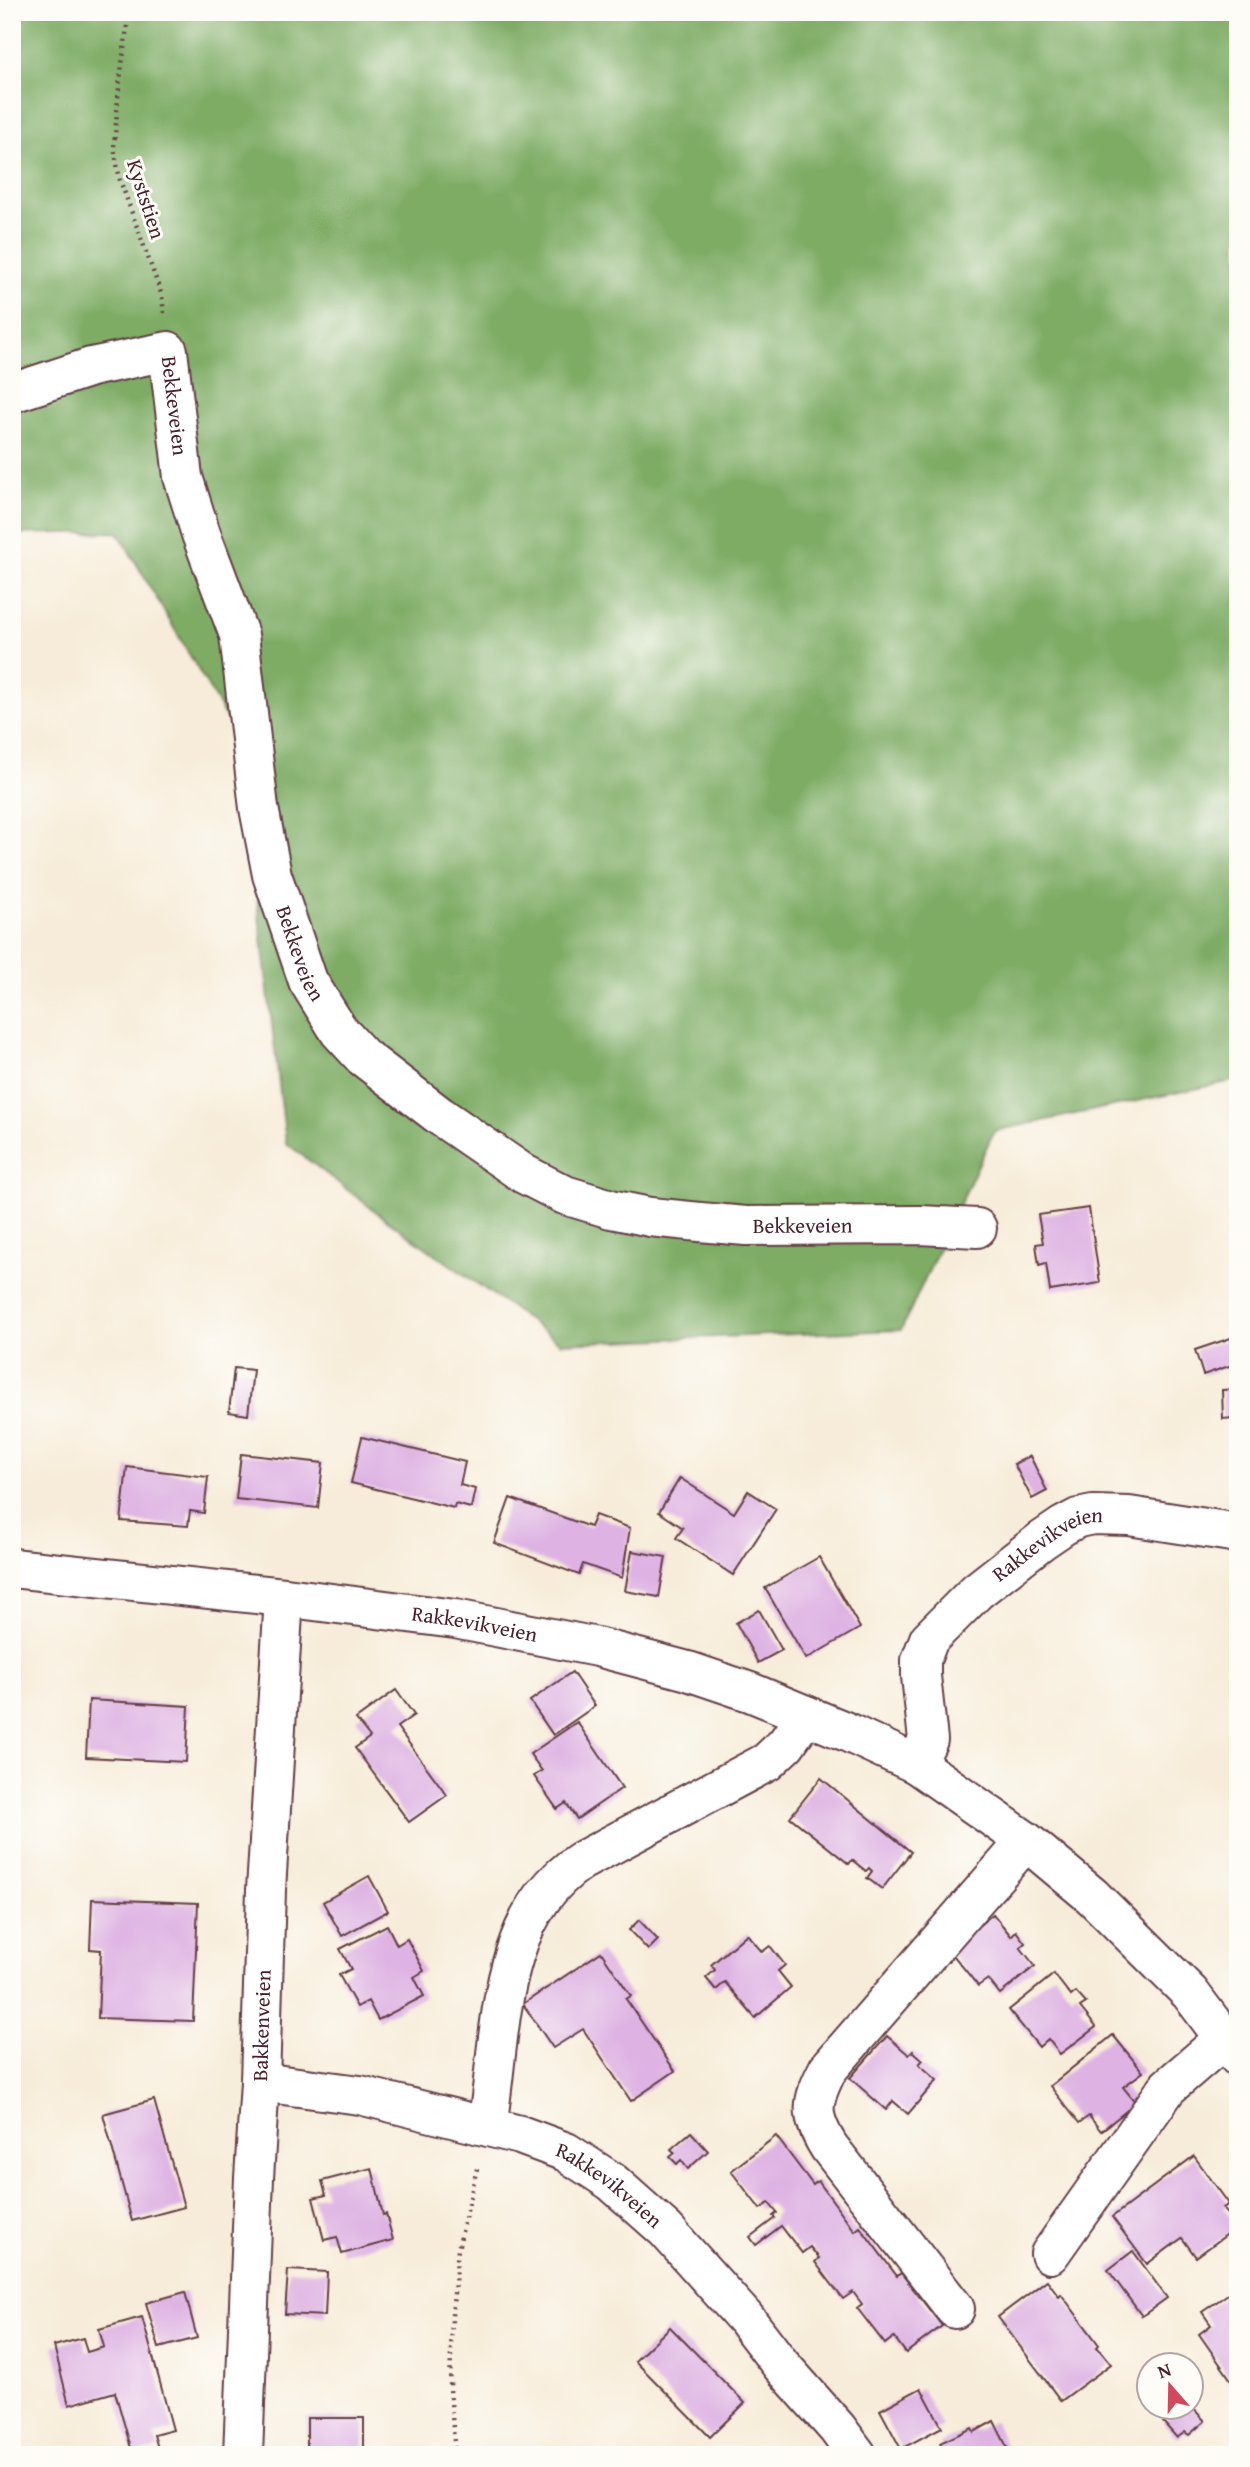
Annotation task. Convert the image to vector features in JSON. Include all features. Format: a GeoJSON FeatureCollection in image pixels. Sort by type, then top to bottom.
{"type":"FeatureCollection","features":[{"type":"Feature","properties":{"kind":"street","name":"Bekkeveien"},"geometry":{"type":"LineString","coordinates":[[12,393],[91,367],[167,351],[183,477],[201,534],[240,635],[259,808],[272,875],[308,981],[339,1031],[363,1057],[440,1116],[524,1174],[565,1195],[611,1209],[650,1217],[746,1226],[920,1225],[977,1228]]}},
{"type":"Feature","properties":{"kind":"street","name":"Rakkevikveien"},"geometry":{"type":"LineString","coordinates":[[916,1764],[928,1740],[920,1676],[921,1660],[929,1639],[977,1591],[1052,1534],[1078,1518],[1093,1515],[1154,1519],[1238,1533]]}},
{"type":"Feature","properties":{"kind":"street","name":"Rakkevikveien"},"geometry":{"type":"LineString","coordinates":[[12,1568],[284,1597],[455,1619],[597,1647],[688,1671],[750,1692],[916,1764],[1026,1841],[1092,1896],[1190,1993],[1231,2047]]}},
{"type":"Feature","properties":{"kind":"street","name":"Bakkenveien"},"geometry":{"type":"LineString","coordinates":[[243,2455],[266,1890],[284,1597]]}},
{"type":"Feature","properties":{"kind":"street"},"geometry":{"type":"LineString","coordinates":[[487,2126],[505,1987],[524,1927],[544,1896],[567,1870],[767,1762],[786,1744],[806,1715]]}},
{"type":"Feature","properties":{"kind":"street"},"geometry":{"type":"LineString","coordinates":[[955,2309],[829,2147],[818,2129],[813,2111],[816,2092],[828,2069],[1026,1841]]}},
{"type":"Feature","properties":{"kind":"street"},"geometry":{"type":"LineString","coordinates":[[1050,2254],[1168,2087],[1231,2047]]}},
{"type":"Feature","properties":{"kind":"street","name":"Rakkevikveien"},"geometry":{"type":"LineString","coordinates":[[260,2082],[360,2095],[520,2135],[566,2152],[612,2182],[666,2230],[745,2318],[857,2455]]}},
{"type":"Feature","properties":{"kind":"path","name":"Kyststien"},"geometry":{"type":"LineString","coordinates":[[129,12],[114,148],[120,180],[162,296],[167,351]]}},
{"type":"Feature","properties":{"kind":"path"},"geometry":{"type":"LineString","coordinates":[[455,2455],[450,2389],[458,2249],[487,2126]]}},
{"type":"Feature","properties":{"kind":"green space"},"geometry":{"type":"Polygon","coordinates":[[[12,12],[1238,12],[1238,1063],[1233,1081],[994,1131],[901,1330],[561,1343],[387,1220],[286,1143],[238,738],[118,532],[12,534],[12,12]]]}},
{"type":"Feature","properties":{"kind":"building"},"geometry":{"type":"Polygon","coordinates":[[[1089,1208],[1100,1283],[1050,1291],[1046,1263],[1039,1265],[1036,1244],[1043,1243],[1038,1215],[1089,1208]]]}},
{"type":"Feature","properties":{"kind":"building"},"geometry":{"type":"Polygon","coordinates":[[[1234,1337],[1238,1348],[1238,1363],[1203,1375],[1195,1350],[1234,1337]]]}},
{"type":"Feature","properties":{"kind":"building"},"geometry":{"type":"Polygon","coordinates":[[[234,1368],[253,1370],[248,1415],[229,1412],[234,1368]]]}},
{"type":"Feature","properties":{"kind":"building"},"geometry":{"type":"Polygon","coordinates":[[[1238,1389],[1238,1439],[1235,1439],[1234,1418],[1223,1419],[1222,1390],[1238,1389]]]}},
{"type":"Feature","properties":{"kind":"building"},"geometry":{"type":"Polygon","coordinates":[[[362,1437],[465,1462],[460,1485],[475,1489],[471,1508],[455,1504],[454,1508],[351,1483],[362,1437]]]}},
{"type":"Feature","properties":{"kind":"building"},"geometry":{"type":"Polygon","coordinates":[[[241,1454],[323,1463],[318,1508],[236,1499],[241,1454]]]}},
{"type":"Feature","properties":{"kind":"building"},"geometry":{"type":"Polygon","coordinates":[[[1030,1456],[1047,1491],[1032,1499],[1014,1464],[1030,1456]]]}},
{"type":"Feature","properties":{"kind":"building"},"geometry":{"type":"Polygon","coordinates":[[[127,1467],[208,1477],[204,1513],[190,1511],[188,1526],[121,1521],[127,1467]]]}},
{"type":"Feature","properties":{"kind":"building"},"geometry":{"type":"Polygon","coordinates":[[[680,1478],[734,1513],[748,1491],[776,1509],[733,1575],[676,1538],[683,1528],[659,1512],[680,1478]]]}},
{"type":"Feature","properties":{"kind":"building"},"geometry":{"type":"Polygon","coordinates":[[[510,1498],[590,1527],[595,1515],[630,1528],[622,1578],[583,1564],[579,1575],[494,1543],[510,1498]]]}},
{"type":"Feature","properties":{"kind":"building"},"geometry":{"type":"Polygon","coordinates":[[[632,1551],[666,1557],[659,1597],[625,1591],[632,1551]]]}},
{"type":"Feature","properties":{"kind":"building"},"geometry":{"type":"Polygon","coordinates":[[[819,1557],[860,1628],[806,1659],[765,1588],[819,1557]]]}},
{"type":"Feature","properties":{"kind":"building"},"geometry":{"type":"Polygon","coordinates":[[[759,1610],[782,1650],[758,1663],[736,1623],[759,1610]]]}},
{"type":"Feature","properties":{"kind":"building"},"geometry":{"type":"Polygon","coordinates":[[[572,1672],[595,1706],[553,1735],[530,1701],[572,1672]]]}},
{"type":"Feature","properties":{"kind":"building"},"geometry":{"type":"Polygon","coordinates":[[[396,1690],[414,1715],[397,1727],[447,1795],[409,1822],[355,1748],[370,1737],[356,1719],[396,1690]]]}},
{"type":"Feature","properties":{"kind":"building"},"geometry":{"type":"Polygon","coordinates":[[[89,1700],[189,1706],[186,1762],[86,1757],[89,1700]]]}},
{"type":"Feature","properties":{"kind":"building"},"geometry":{"type":"Polygon","coordinates":[[[577,1722],[622,1788],[577,1819],[566,1803],[557,1809],[534,1776],[542,1771],[530,1754],[577,1722]]]}},
{"type":"Feature","properties":{"kind":"building"},"geometry":{"type":"Polygon","coordinates":[[[821,1778],[911,1852],[882,1889],[867,1878],[872,1871],[869,1868],[866,1871],[852,1860],[849,1864],[790,1817],[821,1778]]]}},
{"type":"Feature","properties":{"kind":"building"},"geometry":{"type":"Polygon","coordinates":[[[369,1876],[388,1911],[342,1936],[323,1902],[369,1876]]]}},
{"type":"Feature","properties":{"kind":"building"},"geometry":{"type":"Polygon","coordinates":[[[92,1899],[198,1903],[193,2021],[98,2018],[101,1950],[90,1949],[92,1899]]]}},
{"type":"Feature","properties":{"kind":"building"},"geometry":{"type":"Polygon","coordinates":[[[993,1914],[1011,1936],[1016,1931],[1025,1943],[1020,1947],[1035,1966],[1000,1994],[988,1979],[978,1986],[949,1950],[993,1914]]]}},
{"type":"Feature","properties":{"kind":"building"},"geometry":{"type":"Polygon","coordinates":[[[639,1920],[658,1940],[648,1950],[629,1930],[639,1920]]]}},
{"type":"Feature","properties":{"kind":"building"},"geometry":{"type":"Polygon","coordinates":[[[387,1925],[397,1945],[407,1939],[424,1971],[414,1977],[424,1996],[378,2020],[368,2001],[357,2007],[339,1975],[351,1969],[340,1949],[387,1925]]]}},
{"type":"Feature","properties":{"kind":"building"},"geometry":{"type":"Polygon","coordinates":[[[747,1934],[762,1952],[770,1946],[785,1965],[778,1971],[791,1987],[755,2018],[725,1982],[716,1990],[706,1978],[715,1970],[711,1965],[747,1934]]]}},
{"type":"Feature","properties":{"kind":"building"},"geometry":{"type":"Polygon","coordinates":[[[601,1952],[631,1996],[626,1999],[675,2071],[631,2101],[583,2029],[553,2048],[523,2004],[601,1952]]]}},
{"type":"Feature","properties":{"kind":"building"},"geometry":{"type":"Polygon","coordinates":[[[1054,1974],[1071,1996],[1076,1992],[1086,2003],[1080,2007],[1096,2027],[1060,2054],[1048,2039],[1039,2047],[1009,2010],[1054,1974]]]}},
{"type":"Feature","properties":{"kind":"building"},"geometry":{"type":"Polygon","coordinates":[[[1113,2035],[1143,2072],[1123,2087],[1136,2103],[1101,2131],[1089,2116],[1079,2123],[1050,2086],[1113,2035]]]}},
{"type":"Feature","properties":{"kind":"building"},"geometry":{"type":"Polygon","coordinates":[[[887,2036],[909,2055],[913,2051],[923,2060],[919,2064],[937,2080],[908,2114],[893,2101],[886,2110],[850,2078],[887,2036]]]}},
{"type":"Feature","properties":{"kind":"building"},"geometry":{"type":"Polygon","coordinates":[[[154,2100],[184,2207],[132,2221],[103,2114],[154,2100]]]}},
{"type":"Feature","properties":{"kind":"building"},"geometry":{"type":"Polygon","coordinates":[[[691,2132],[708,2151],[688,2169],[681,2160],[677,2164],[670,2157],[675,2153],[671,2149],[691,2132]]]}},
{"type":"Feature","properties":{"kind":"building"},"geometry":{"type":"Polygon","coordinates":[[[776,2136],[813,2185],[818,2181],[855,2231],[860,2227],[897,2276],[901,2273],[942,2326],[906,2353],[894,2337],[885,2344],[857,2308],[862,2304],[853,2292],[843,2299],[815,2262],[819,2258],[810,2247],[802,2253],[781,2226],[756,2245],[750,2237],[775,2218],[773,2216],[777,2213],[769,2203],[760,2209],[731,2171],[776,2136]]]}},
{"type":"Feature","properties":{"kind":"building"},"geometry":{"type":"Polygon","coordinates":[[[1194,2156],[1229,2204],[1223,2208],[1237,2227],[1196,2257],[1182,2238],[1147,2264],[1112,2217],[1194,2156]]]}},
{"type":"Feature","properties":{"kind":"building"},"geometry":{"type":"Polygon","coordinates":[[[372,2168],[383,2215],[386,2214],[393,2240],[342,2254],[337,2237],[324,2240],[313,2198],[326,2195],[322,2181],[372,2168]]]}},
{"type":"Feature","properties":{"kind":"building"},"geometry":{"type":"Polygon","coordinates":[[[1133,2251],[1167,2298],[1142,2316],[1108,2270],[1133,2251]]]}},
{"type":"Feature","properties":{"kind":"building"},"geometry":{"type":"Polygon","coordinates":[[[288,2270],[327,2272],[325,2316],[285,2314],[288,2270]]]}},
{"type":"Feature","properties":{"kind":"building"},"geometry":{"type":"Polygon","coordinates":[[[1047,2280],[1059,2296],[1061,2294],[1111,2364],[1061,2401],[998,2317],[1047,2280]]]}},
{"type":"Feature","properties":{"kind":"building"},"geometry":{"type":"Polygon","coordinates":[[[185,2292],[197,2338],[159,2348],[146,2303],[185,2292]]]}},
{"type":"Feature","properties":{"kind":"building"},"geometry":{"type":"Polygon","coordinates":[[[1231,2292],[1238,2301],[1238,2390],[1199,2334],[1211,2325],[1202,2312],[1231,2292]]]}},
{"type":"Feature","properties":{"kind":"building"},"geometry":{"type":"Polygon","coordinates":[[[142,2317],[173,2430],[154,2435],[158,2448],[133,2455],[115,2392],[69,2405],[54,2346],[83,2338],[87,2352],[104,2347],[99,2329],[142,2317]]]}},
{"type":"Feature","properties":{"kind":"building"},"geometry":{"type":"Polygon","coordinates":[[[670,2327],[745,2403],[710,2437],[635,2361],[670,2327]]]}},
{"type":"Feature","properties":{"kind":"building"},"geometry":{"type":"Polygon","coordinates":[[[921,2388],[942,2427],[901,2449],[880,2410],[921,2388]]]}},
{"type":"Feature","properties":{"kind":"building"},"geometry":{"type":"Polygon","coordinates":[[[307,2418],[364,2418],[364,2453],[307,2454],[307,2418]]]}},
{"type":"Feature","properties":{"kind":"building"},"geometry":{"type":"Polygon","coordinates":[[[994,2421],[1011,2455],[937,2455],[935,2451],[942,2448],[940,2443],[972,2428],[974,2432],[994,2421]]]}},
{"type":"Feature","properties":{"kind":"building"},"geometry":{"type":"Polygon","coordinates":[[[1163,2422],[1204,2422],[1189,2435],[1185,2432],[1177,2438],[1163,2422]]]}}]}
